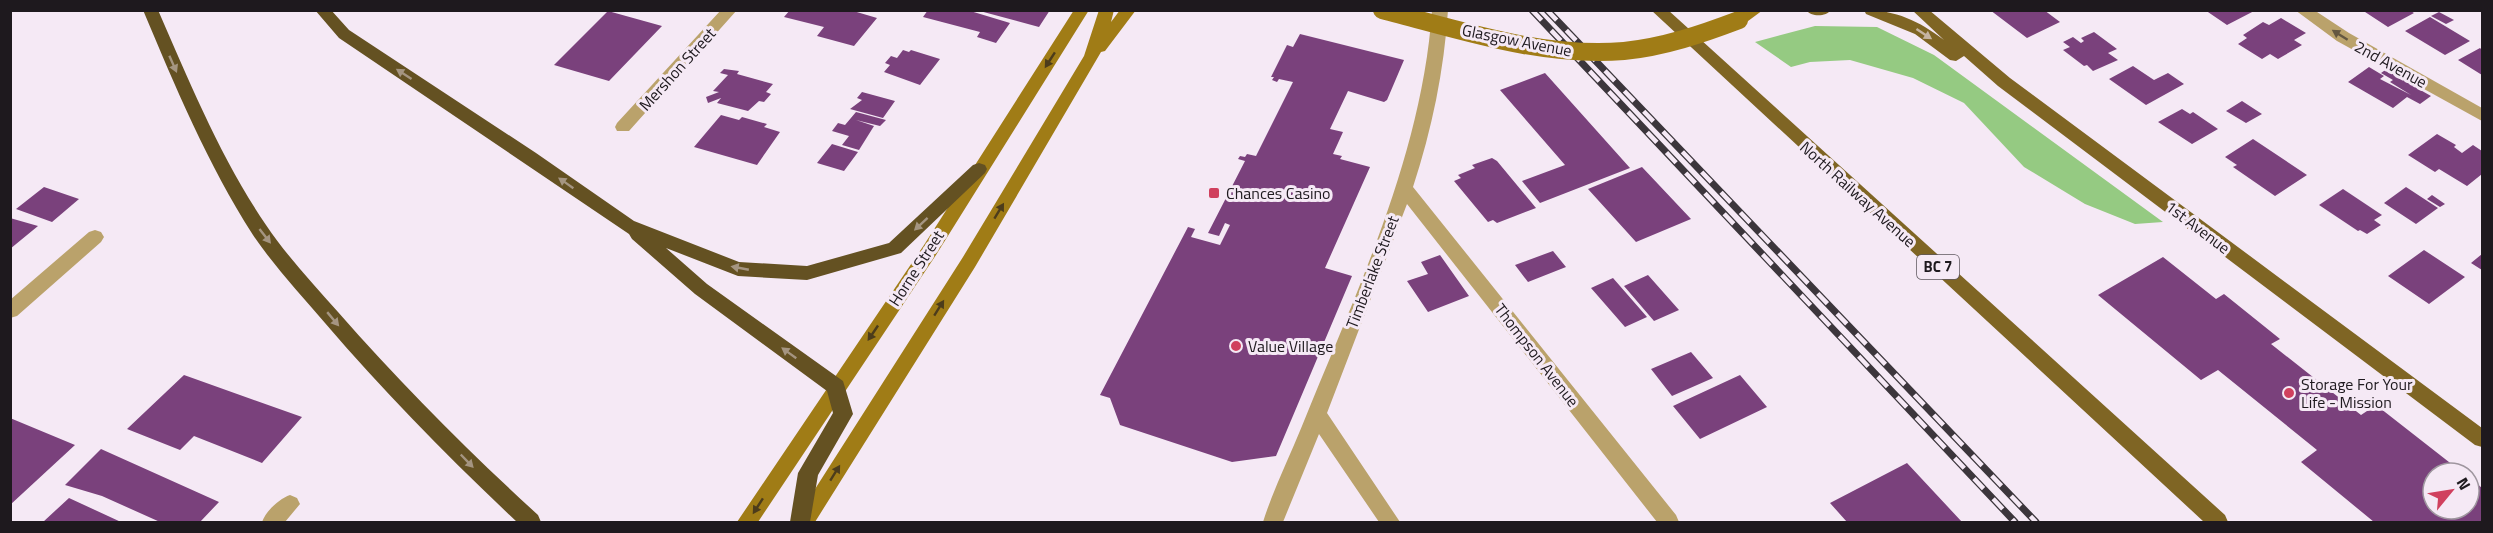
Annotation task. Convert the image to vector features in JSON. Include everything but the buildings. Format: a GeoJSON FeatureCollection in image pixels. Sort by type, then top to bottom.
{"type":"FeatureCollection","features":[{"type":"Feature","properties":{"kind":"highway"},"geometry":{"type":"LineString","coordinates":[[150,10],[185,91],[253,220],[295,275],[360,351],[493,488],[531,522]]}},
{"type":"Feature","properties":{"kind":"highway"},"geometry":{"type":"LineString","coordinates":[[322,10],[344,34],[530,157],[628,226],[701,289],[836,387],[843,414],[808,473],[802,522]]}},
{"type":"Feature","properties":{"kind":"highway"},"geometry":{"type":"LineString","coordinates":[[628,226],[738,269],[807,273],[895,248],[979,169]]}},
{"type":"Feature","properties":{"kind":"main road","name":"Horne Street"},"geometry":{"type":"LineString","coordinates":[[747,522],[930,250],[979,169],[1082,10]]}},
{"type":"Feature","properties":{"kind":"main road"},"geometry":{"type":"LineString","coordinates":[[1092,56],[1107,10]]}},
{"type":"Feature","properties":{"kind":"main road"},"geometry":{"type":"LineString","coordinates":[[802,522],[969,262],[1092,56],[1129,10]]}},
{"type":"Feature","properties":{"kind":"main road","name":"Glasgow Avenue"},"geometry":{"type":"LineString","coordinates":[[1382,10],[1527,45],[1575,52],[1624,51],[1676,42],[1739,21],[1756,10]]}},
{"type":"Feature","properties":{"kind":"main road","name":"North Railway Avenue"},"geometry":{"type":"LineString","coordinates":[[1658,10],[2218,522]]}},
{"type":"Feature","properties":{"kind":"main road"},"geometry":{"type":"LineString","coordinates":[[1814,10],[1824,10]]}},
{"type":"Feature","properties":{"kind":"main road"},"geometry":{"type":"LineString","coordinates":[[1871,10],[1920,30],[1954,55],[2004,82]]}},
{"type":"Feature","properties":{"kind":"main road","name":"1st Avenue"},"geometry":{"type":"LineString","coordinates":[[1918,10],[2004,82],[2482,439]]}},
{"type":"Feature","properties":{"kind":"street","name":"Mershon Street"},"geometry":{"type":"LineString","coordinates":[[623,128],[730,10]]}},
{"type":"Feature","properties":{"kind":"street","name":"Timberlake Street"},"geometry":{"type":"LineString","coordinates":[[1273,522],[1317,416],[1404,188],[1431,96],[1439,49],[1440,10]]}},
{"type":"Feature","properties":{"kind":"street","name":"2nd Avenue"},"geometry":{"type":"LineString","coordinates":[[2302,10],[2343,37],[2482,115]]}},
{"type":"Feature","properties":{"kind":"street","name":"Thompson Avenue"},"geometry":{"type":"LineString","coordinates":[[1404,188],[1669,522]]}},
{"type":"Feature","properties":{"kind":"street"},"geometry":{"type":"LineString","coordinates":[[10,310],[95,237]]}},
{"type":"Feature","properties":{"kind":"street"},"geometry":{"type":"LineString","coordinates":[[1317,416],[1390,522]]}},
{"type":"Feature","properties":{"kind":"street"},"geometry":{"type":"LineString","coordinates":[[272,522],[290,504]]}},
{"type":"Feature","properties":{"kind":"green space"},"geometry":{"type":"Polygon","coordinates":[[[1815,26],[1877,27],[1934,55],[2163,222],[2135,224],[2085,204],[2024,167],[1964,103],[1913,78],[1850,60],[1810,62],[1791,67],[1755,42],[1815,26]]]}},
{"type":"Feature","properties":{"kind":"railway"},"geometry":{"type":"LineString","coordinates":[[1532,10],[2015,522]]}},
{"type":"Feature","properties":{"kind":"railway"},"geometry":{"type":"LineString","coordinates":[[1547,10],[2036,522]]}},
{"type":"Feature","properties":{"kind":"place","name":"Chances Casino"},"geometry":{"type":"Point","coordinates":[1214,193]}},
{"type":"Feature","properties":{"kind":"place","name":"Value Village"},"geometry":{"type":"Point","coordinates":[1236,346]}},
{"type":"Feature","properties":{"kind":"place","name":"Storage For Your Life - Mission"},"geometry":{"type":"Point","coordinates":[2289,393]}}]}
